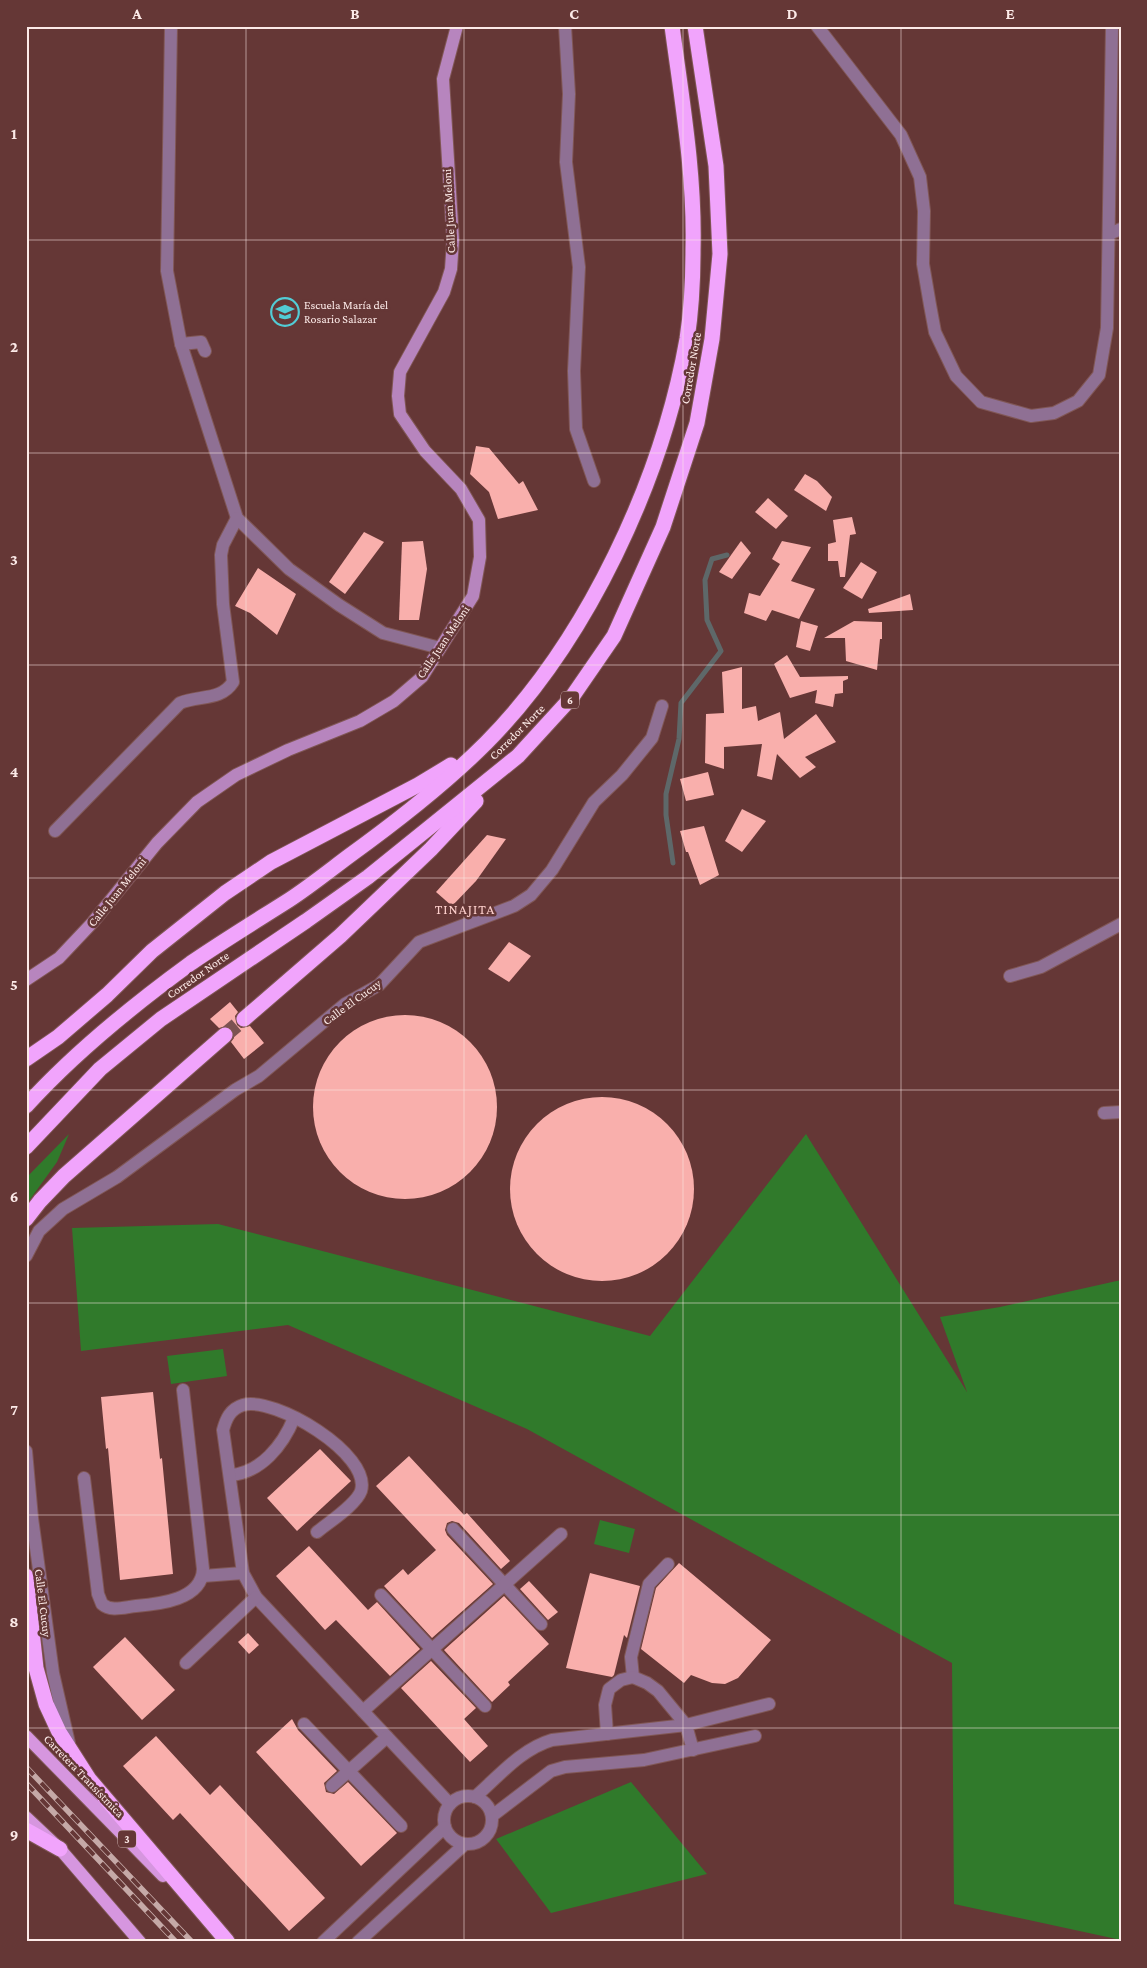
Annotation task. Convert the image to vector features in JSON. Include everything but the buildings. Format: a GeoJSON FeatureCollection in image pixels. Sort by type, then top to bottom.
{"type":"FeatureCollection","features":[{"type":"Feature","properties":{"kind":"highway","name":"Corredor Norte"},"geometry":{"type":"LineString","coordinates":[[26,1106],[80,1051],[146,997],[194,961],[292,898],[353,854],[419,802],[486,743],[540,680],[583,615],[634,517],[668,418],[687,337],[694,251],[691,164],[672,26]]}},
{"type":"Feature","properties":{"kind":"highway","name":"Corredor Norte"},"geometry":{"type":"LineString","coordinates":[[26,1147],[100,1069],[161,1019],[306,921],[368,876],[518,756],[572,697],[614,636],[663,527],[697,423],[712,339],[720,254],[716,166],[695,26]]}},
{"type":"Feature","properties":{"kind":"highway"},"geometry":{"type":"LineString","coordinates":[[26,1059],[58,1037],[107,995],[152,951],[225,893],[271,862],[418,785],[486,743]]}},
{"type":"Feature","properties":{"kind":"highway"},"geometry":{"type":"LineString","coordinates":[[244,1019],[340,936],[424,855],[518,756]]}},
{"type":"Feature","properties":{"kind":"highway"},"geometry":{"type":"LineString","coordinates":[[26,1219],[40,1200],[64,1176],[225,1035]]}},
{"type":"Feature","properties":{"kind":"highway"},"geometry":{"type":"LineString","coordinates":[[26,1576],[33,1649],[40,1687],[53,1720],[71,1753],[103,1797],[227,1941]]}},
{"type":"Feature","properties":{"kind":"highway"},"geometry":{"type":"LineString","coordinates":[[26,1830],[60,1849]]}},
{"type":"Feature","properties":{"kind":"main road","name":"Calle Juan Meloni"},"geometry":{"type":"LineString","coordinates":[[26,980],[59,958],[93,922],[158,843],[198,802],[236,775],[288,750],[360,721],[394,701],[422,677],[473,596],[480,557],[479,520],[461,489],[425,451],[400,414],[398,396],[400,372],[444,292],[451,269],[453,240],[443,79],[457,26]]}},
{"type":"Feature","properties":{"kind":"main road","name":"Carretera Transístmica"},"geometry":{"type":"LineString","coordinates":[[26,1736],[227,1941]]}},
{"type":"Feature","properties":{"kind":"main road"},"geometry":{"type":"LineString","coordinates":[[26,1817],[60,1849],[140,1942]]}},
{"type":"Feature","properties":{"kind":"street"},"geometry":{"type":"LineString","coordinates":[[171,26],[167,272],[181,344],[237,518],[289,569],[383,634],[440,648]]}},
{"type":"Feature","properties":{"kind":"street"},"geometry":{"type":"LineString","coordinates":[[565,26],[569,94],[566,162],[579,267],[574,371],[576,429],[594,481]]}},
{"type":"Feature","properties":{"kind":"street"},"geometry":{"type":"LineString","coordinates":[[817,26],[900,136],[920,176],[924,211],[923,264],[935,332],[956,376],[981,402],[1031,416],[1054,413],[1078,401],[1099,375],[1107,328],[1115,231],[1112,26]]}},
{"type":"Feature","properties":{"kind":"street"},"geometry":{"type":"LineString","coordinates":[[181,344],[201,342],[205,351]]}},
{"type":"Feature","properties":{"kind":"street"},"geometry":{"type":"LineString","coordinates":[[55,831],[180,703],[190,699],[222,694],[233,682],[223,604],[221,555],[223,545],[237,518]]}},
{"type":"Feature","properties":{"kind":"street","name":"Calle El Cucuy"},"geometry":{"type":"LineString","coordinates":[[26,1256],[39,1231],[63,1209],[117,1177],[236,1090],[259,1076],[345,1004],[379,984],[419,942],[514,906],[531,895],[552,870],[594,802],[622,775],[652,738],[662,706]]}},
{"type":"Feature","properties":{"kind":"street"},"geometry":{"type":"LineString","coordinates":[[1010,976],[1041,967],[1121,924]]}},
{"type":"Feature","properties":{"kind":"street"},"geometry":{"type":"LineString","coordinates":[[1104,1113],[1121,1112]]}},
{"type":"Feature","properties":{"kind":"street"},"geometry":{"type":"LineString","coordinates":[[84,1478],[99,1600],[106,1608],[168,1602],[191,1591],[203,1576],[183,1390]]}},
{"type":"Feature","properties":{"kind":"street"},"geometry":{"type":"LineString","coordinates":[[317,1532],[357,1499],[362,1486],[355,1465],[338,1445],[314,1428],[267,1405],[243,1405],[232,1411],[226,1418],[222,1430],[243,1573],[256,1597],[450,1804]]}},
{"type":"Feature","properties":{"kind":"street"},"geometry":{"type":"LineString","coordinates":[[230,1475],[248,1472],[270,1456],[283,1440],[294,1418]]}},
{"type":"Feature","properties":{"kind":"street","name":"Calle El Cucuy"},"geometry":{"type":"LineString","coordinates":[[26,1452],[32,1518],[52,1673],[71,1753]]}},
{"type":"Feature","properties":{"kind":"street"},"geometry":{"type":"LineString","coordinates":[[453,1528],[541,1624]]}},
{"type":"Feature","properties":{"kind":"street"},"geometry":{"type":"LineString","coordinates":[[363,1711],[560,1534]]}},
{"type":"Feature","properties":{"kind":"street"},"geometry":{"type":"LineString","coordinates":[[633,1677],[631,1656],[649,1584],[668,1564]]}},
{"type":"Feature","properties":{"kind":"street"},"geometry":{"type":"LineString","coordinates":[[203,1576],[243,1573]]}},
{"type":"Feature","properties":{"kind":"street"},"geometry":{"type":"LineString","coordinates":[[381,1595],[485,1706]]}},
{"type":"Feature","properties":{"kind":"street"},"geometry":{"type":"LineString","coordinates":[[186,1663],[256,1597]]}},
{"type":"Feature","properties":{"kind":"street"},"geometry":{"type":"LineString","coordinates":[[607,1734],[605,1705],[609,1689],[621,1680],[633,1677],[647,1683],[658,1692],[686,1725],[694,1750]]}},
{"type":"Feature","properties":{"kind":"street"},"geometry":{"type":"LineString","coordinates":[[475,1797],[538,1744],[552,1740],[686,1725],[769,1704]]}},
{"type":"Feature","properties":{"kind":"street"},"geometry":{"type":"LineString","coordinates":[[304,1724],[401,1826]]}},
{"type":"Feature","properties":{"kind":"street"},"geometry":{"type":"LineString","coordinates":[[492,1816],[550,1771],[565,1767],[644,1760],[755,1736]]}},
{"type":"Feature","properties":{"kind":"street"},"geometry":{"type":"LineString","coordinates":[[332,1786],[387,1737]]}},
{"type":"Feature","properties":{"kind":"street"},"geometry":{"type":"LineString","coordinates":[[475,1797],[483,1801],[489,1808],[492,1816],[492,1825],[482,1840],[474,1844],[464,1844],[452,1839],[445,1827],[444,1819],[450,1804],[457,1798],[475,1797]]}},
{"type":"Feature","properties":{"kind":"street"},"geometry":{"type":"LineString","coordinates":[[323,1942],[445,1827]]}},
{"type":"Feature","properties":{"kind":"street"},"geometry":{"type":"LineString","coordinates":[[358,1942],[464,1844]]}},
{"type":"Feature","properties":{"kind":"green space"},"geometry":{"type":"Polygon","coordinates":[[[69,1134],[57,1162],[26,1205],[26,1178],[69,1134]]]}},
{"type":"Feature","properties":{"kind":"green space"},"geometry":{"type":"Polygon","coordinates":[[[806,1134],[967,1392],[940,1317],[1000,1307],[1121,1280],[1121,1940],[954,1904],[952,1663],[527,1429],[288,1325],[81,1351],[72,1228],[218,1224],[650,1336],[806,1134]]]}},
{"type":"Feature","properties":{"kind":"green space"},"geometry":{"type":"Polygon","coordinates":[[[223,1349],[227,1376],[171,1384],[167,1356],[223,1349]]]}},
{"type":"Feature","properties":{"kind":"green space"},"geometry":{"type":"Polygon","coordinates":[[[600,1520],[635,1529],[629,1553],[594,1544],[600,1520]]]}},
{"type":"Feature","properties":{"kind":"green space"},"geometry":{"type":"Polygon","coordinates":[[[631,1782],[707,1874],[551,1913],[496,1839],[631,1782]]]}},
{"type":"Feature","properties":{"kind":"waterway"},"geometry":{"type":"LineString","coordinates":[[673,863],[666,815],[666,794],[679,739],[681,703],[721,651],[707,620],[705,580],[712,559],[727,555]]}},
{"type":"Feature","properties":{"kind":"tunnel"},"geometry":{"type":"LineString","coordinates":[[225,1035],[244,1019]]}},
{"type":"Feature","properties":{"kind":"railway"},"geometry":{"type":"LineString","coordinates":[[26,1767],[192,1942]]}},
{"type":"Feature","properties":{"kind":"railway"},"geometry":{"type":"LineString","coordinates":[[26,1783],[176,1942]]}},
{"type":"Feature","properties":{"kind":"place","name":"Escuela María del Rosario Salazar"},"geometry":{"type":"Point","coordinates":[285,312]}},
{"type":"Feature","properties":{"kind":"district","name":"TINAJITA"},"geometry":{"type":"Point","coordinates":[465,909]}}]}
